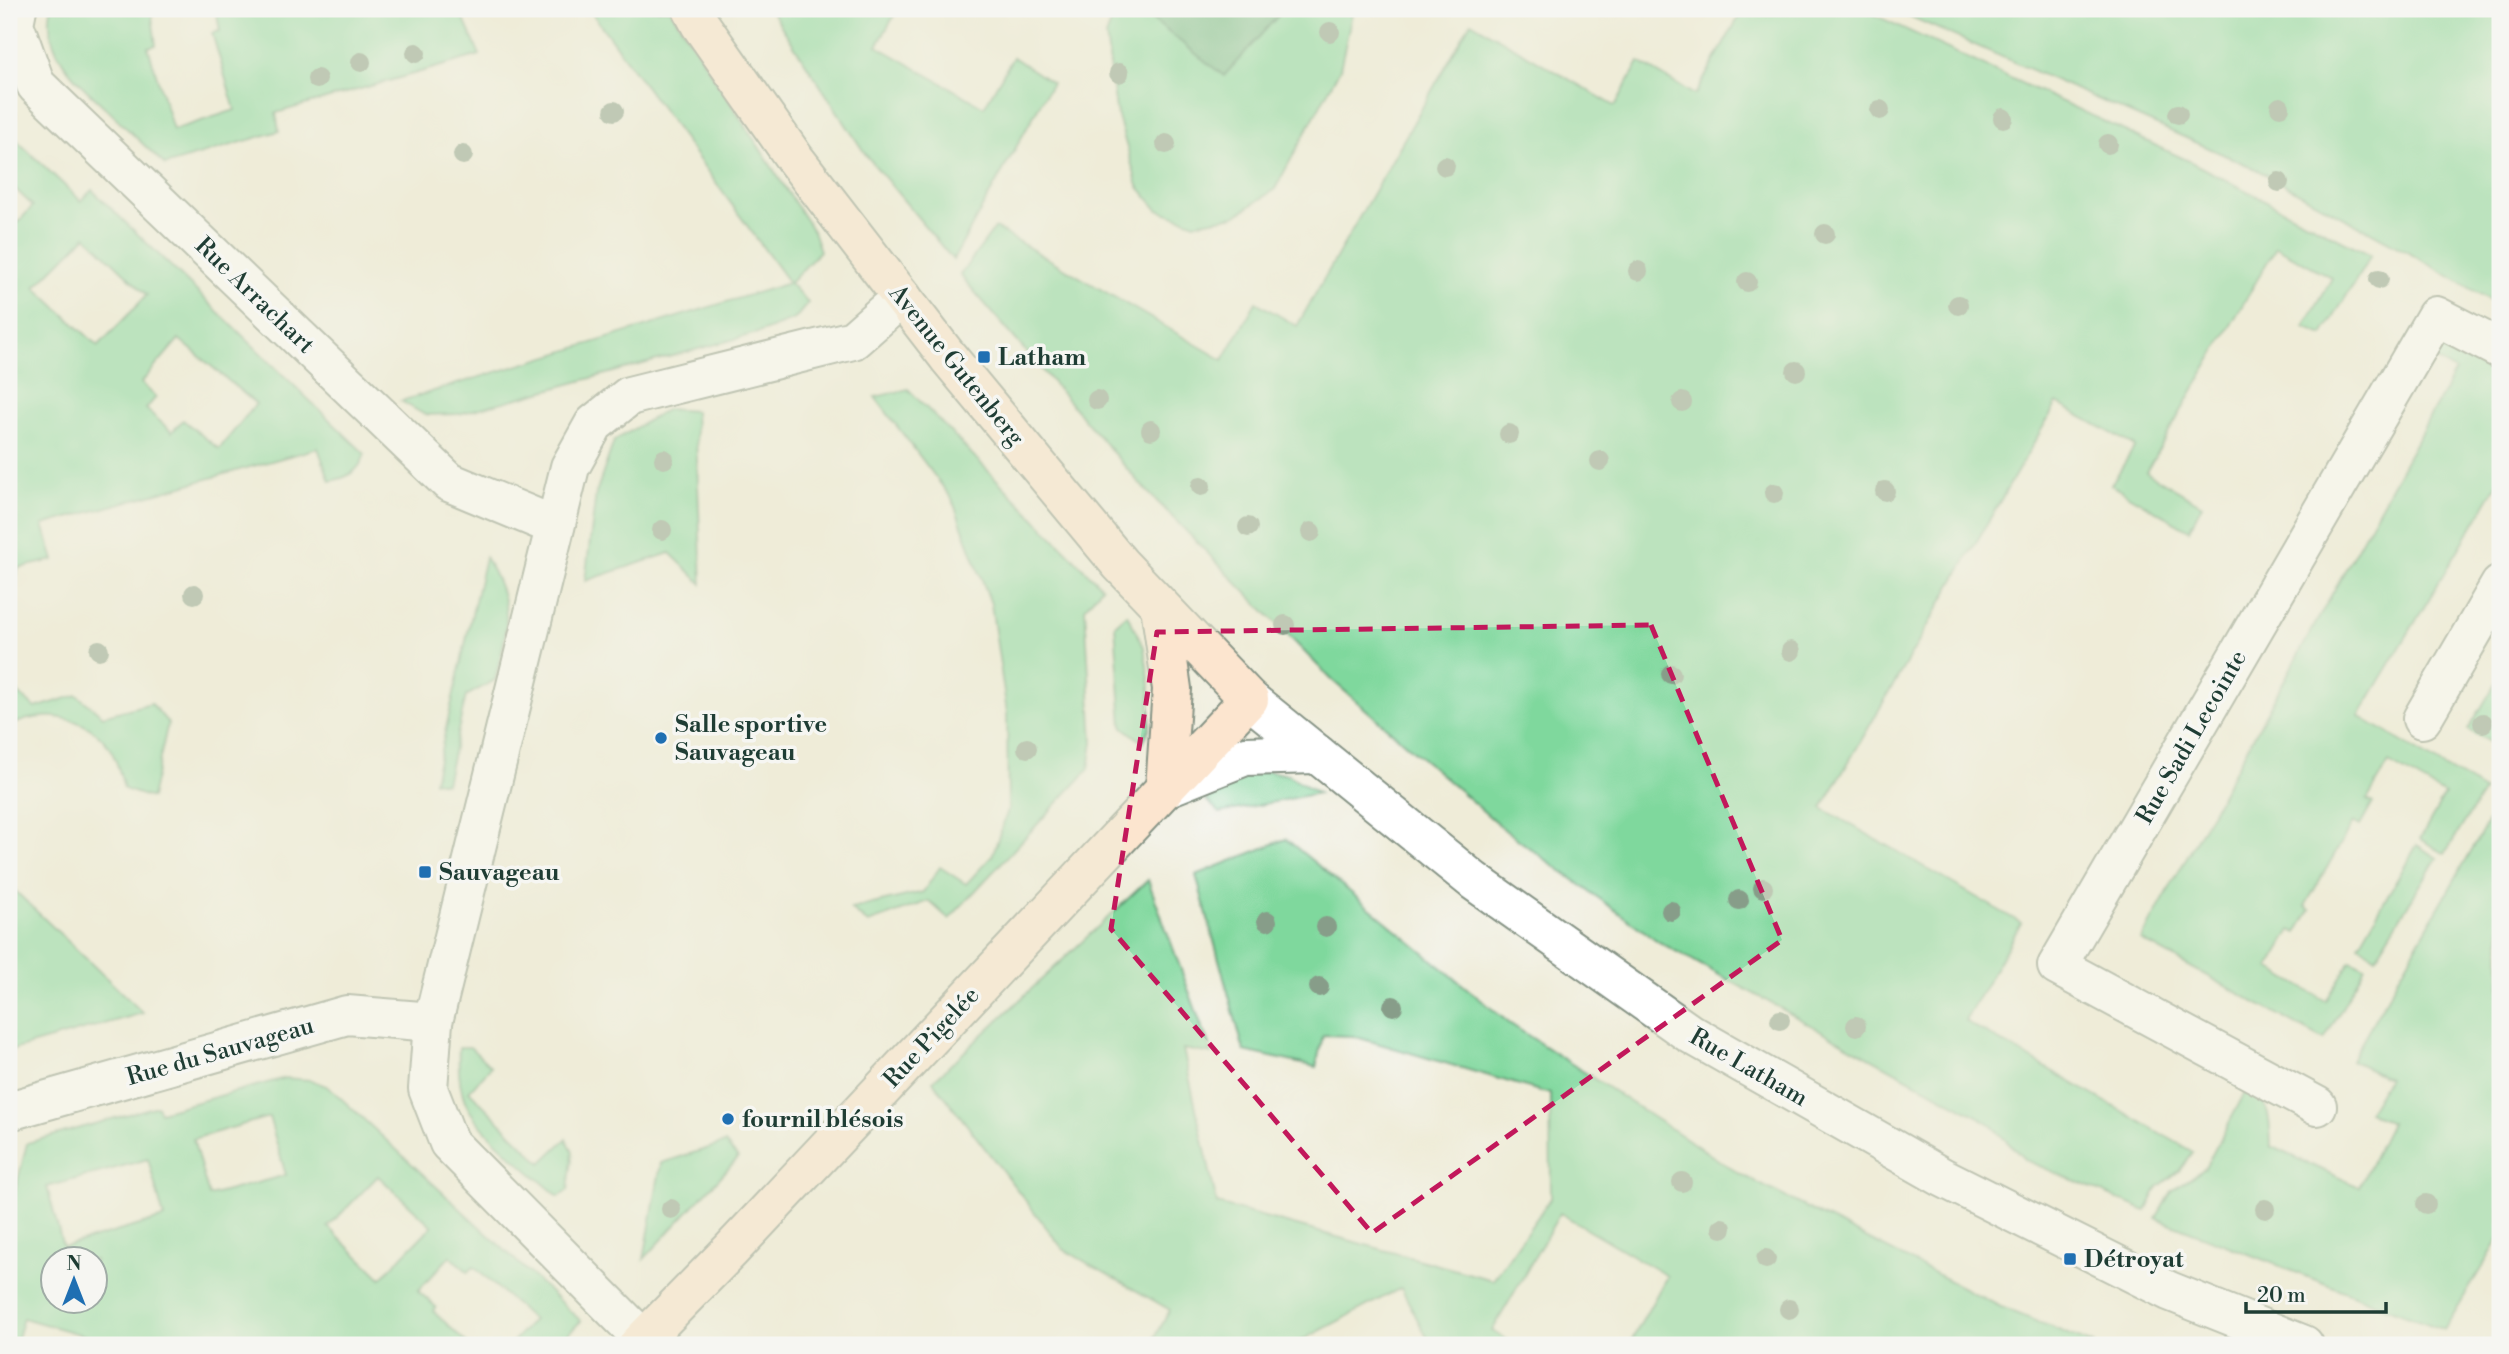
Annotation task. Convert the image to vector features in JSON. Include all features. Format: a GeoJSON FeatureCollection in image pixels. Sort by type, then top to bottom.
{"type":"FeatureCollection","features":[{"type":"Feature","properties":{"kind":"main road","name":"Avenue Gutenberg"},"geometry":{"type":"LineString","coordinates":[[692,9],[795,159],[948,357],[1094,533],[1249,699]]}},
{"type":"Feature","properties":{"kind":"main road"},"geometry":{"type":"LineString","coordinates":[[1160,606],[1172,689],[1166,788]]}},
{"type":"Feature","properties":{"kind":"main road","name":"Rue Pigelée"},"geometry":{"type":"LineString","coordinates":[[640,1342],[731,1250],[1249,699]]}},
{"type":"Feature","properties":{"kind":"street","name":"Rue Arrachart"},"geometry":{"type":"LineString","coordinates":[[17,9],[14,24],[36,85],[449,482],[555,526]]}},
{"type":"Feature","properties":{"kind":"street"},"geometry":{"type":"LineString","coordinates":[[640,1342],[449,1143],[428,1089],[433,1022],[569,467],[594,424],[629,396],[853,340],[902,297]]}},
{"type":"Feature","properties":{"kind":"street","name":"Rue Sadi Lecointe"},"geometry":{"type":"LineString","coordinates":[[2317,1106],[2057,966],[2436,316],[2500,349]]}},
{"type":"Feature","properties":{"kind":"street"},"geometry":{"type":"LineString","coordinates":[[2422,719],[2500,585]]}},
{"type":"Feature","properties":{"kind":"street","name":"Rue Latham"},"geometry":{"type":"LineString","coordinates":[[1249,699],[1474,881],[1689,1033],[1942,1177],[2169,1291],[2304,1345]]}},
{"type":"Feature","properties":{"kind":"street"},"geometry":{"type":"LineString","coordinates":[[1166,788],[1245,756],[1317,754]]}},
{"type":"Feature","properties":{"kind":"street","name":"Rue du Sauvageau"},"geometry":{"type":"LineString","coordinates":[[9,1111],[347,1015],[433,1022]]}},
{"type":"Feature","properties":{"kind":"highlighted area"},"geometry":{"type":"Polygon","coordinates":[[[1651,625],[1782,940],[1372,1233],[1111,929],[1157,632],[1651,625]]]}},
{"type":"Feature","properties":{"kind":"green space"},"geometry":{"type":"Polygon","coordinates":[[[51,9],[151,9],[156,45],[148,47],[173,130],[235,110],[212,33],[220,31],[216,9],[459,9],[480,55],[276,113],[279,131],[165,165],[87,91],[66,67],[52,40],[51,9]]]}},
{"type":"Feature","properties":{"kind":"green space"},"geometry":{"type":"Polygon","coordinates":[[[589,9],[670,9],[813,231],[820,251],[790,283],[808,303],[795,319],[761,332],[459,414],[425,415],[401,401],[789,283],[589,9]]]}},
{"type":"Feature","properties":{"kind":"green space"},"geometry":{"type":"Polygon","coordinates":[[[770,9],[898,9],[877,46],[984,107],[1013,57],[1052,83],[953,260],[866,155],[770,9]]]}},
{"type":"Feature","properties":{"kind":"green space"},"geometry":{"type":"Polygon","coordinates":[[[1116,9],[1139,9],[1224,75],[1284,9],[1353,9],[1340,69],[1275,189],[1235,216],[1195,223],[1158,210],[1138,186],[1116,110],[1106,36],[1116,9]]]}},
{"type":"Feature","properties":{"kind":"green space"},"geometry":{"type":"Polygon","coordinates":[[[1139,9],[1284,9],[1224,76],[1139,9]]]}},
{"type":"Feature","properties":{"kind":"green space"},"geometry":{"type":"Polygon","coordinates":[[[1731,9],[1862,9],[2189,161],[2371,255],[2323,335],[2304,327],[2332,278],[2276,247],[2146,472],[2202,505],[2189,530],[2111,485],[2135,446],[2057,403],[1822,808],[2021,923],[1965,1021],[2193,1152],[2179,1171],[2158,1187],[2146,1211],[2025,1160],[1988,1122],[1659,942],[1505,830],[1332,680],[1140,484],[960,275],[995,228],[1223,360],[1256,302],[1297,326],[1471,22],[1615,106],[1639,62],[1695,95],[1740,15],[1731,9]]]}},
{"type":"Feature","properties":{"kind":"green space"},"geometry":{"type":"Polygon","coordinates":[[[1893,9],[2500,9],[2500,306],[2254,168],[1893,9]]]}},
{"type":"Feature","properties":{"kind":"green space"},"geometry":{"type":"Polygon","coordinates":[[[9,133],[81,201],[92,190],[365,454],[356,470],[330,481],[318,448],[43,525],[54,560],[18,568],[9,606],[9,232],[33,206],[9,183],[9,133]],[[86,236],[35,287],[98,346],[147,295],[86,236]],[[179,339],[141,383],[156,397],[146,409],[172,432],[183,420],[219,449],[256,404],[179,339]]]}},
{"type":"Feature","properties":{"kind":"green space"},"geometry":{"type":"Polygon","coordinates":[[[2466,344],[2500,361],[2500,480],[2359,716],[2484,791],[2445,854],[2420,839],[2445,795],[2389,763],[2367,800],[2373,803],[2360,826],[2353,822],[2305,906],[2310,910],[2297,933],[2291,930],[2269,968],[2326,1001],[2351,960],[2365,967],[2324,1040],[2141,940],[2455,371],[2431,357],[2445,346],[2466,344]]]}},
{"type":"Feature","properties":{"kind":"green space"},"geometry":{"type":"Polygon","coordinates":[[[908,389],[1102,587],[1085,608],[1093,742],[1089,769],[949,919],[929,901],[868,923],[851,909],[923,892],[940,867],[966,884],[992,856],[1008,810],[1007,713],[991,604],[952,499],[875,397],[908,389]]]}},
{"type":"Feature","properties":{"kind":"green space"},"geometry":{"type":"Polygon","coordinates":[[[667,409],[695,411],[702,584],[670,553],[585,581],[596,493],[614,441],[667,409]]]}},
{"type":"Feature","properties":{"kind":"green space"},"geometry":{"type":"Polygon","coordinates":[[[485,557],[495,574],[505,603],[505,631],[500,662],[495,680],[466,696],[446,783],[434,781],[485,557]]]}},
{"type":"Feature","properties":{"kind":"green space"},"geometry":{"type":"Polygon","coordinates":[[[1127,614],[1144,647],[1150,685],[1150,727],[1143,743],[1122,726],[1115,625],[1127,614]]]}},
{"type":"Feature","properties":{"kind":"green space"},"geometry":{"type":"Polygon","coordinates":[[[2500,676],[2500,748],[2468,730],[2500,676]]]}},
{"type":"Feature","properties":{"kind":"green space"},"geometry":{"type":"Polygon","coordinates":[[[9,684],[35,708],[77,695],[103,716],[151,703],[168,723],[151,798],[124,789],[112,752],[100,736],[89,728],[63,718],[49,717],[22,721],[9,727],[9,684]]]}},
{"type":"Feature","properties":{"kind":"green space"},"geometry":{"type":"Polygon","coordinates":[[[1263,770],[1288,775],[1318,793],[1220,813],[1206,800],[1233,781],[1263,770]]]}},
{"type":"Feature","properties":{"kind":"green space"},"geometry":{"type":"Polygon","coordinates":[[[2497,806],[2500,808],[2500,1237],[2444,1330],[2156,1218],[2172,1191],[2205,1168],[2249,1085],[2265,1105],[2271,1146],[2359,1187],[2391,1123],[2368,1112],[2388,1078],[2351,1060],[2497,806]]]}},
{"type":"Feature","properties":{"kind":"green space"},"geometry":{"type":"Polygon","coordinates":[[[1286,839],[1509,1023],[1740,1174],[2001,1307],[2096,1345],[1629,1345],[1667,1276],[1560,1213],[1492,1331],[1516,1345],[1431,1345],[1401,1288],[1293,1345],[1151,1345],[1170,1310],[1063,1249],[933,1081],[1148,880],[1212,1054],[1183,1049],[1217,1204],[1493,1280],[1551,1198],[1550,1094],[1353,1036],[1323,1035],[1316,1067],[1244,1051],[1196,875],[1286,839]]]}},
{"type":"Feature","properties":{"kind":"green space"},"geometry":{"type":"Polygon","coordinates":[[[2417,845],[2437,858],[2376,957],[2359,945],[2417,845]]]}},
{"type":"Feature","properties":{"kind":"green space"},"geometry":{"type":"Polygon","coordinates":[[[9,885],[143,1013],[9,1051],[9,885]]]}},
{"type":"Feature","properties":{"kind":"green space"},"geometry":{"type":"Polygon","coordinates":[[[459,1047],[470,1047],[491,1067],[469,1091],[541,1163],[566,1139],[573,1151],[568,1190],[559,1197],[493,1138],[471,1113],[461,1088],[459,1047]]]}},
{"type":"Feature","properties":{"kind":"green space"},"geometry":{"type":"Polygon","coordinates":[[[285,1078],[311,1080],[329,1087],[581,1321],[557,1345],[510,1345],[533,1320],[474,1267],[468,1272],[450,1256],[418,1291],[436,1307],[433,1311],[469,1345],[91,1345],[93,1338],[23,1318],[15,1345],[9,1345],[9,1217],[27,1143],[157,1106],[160,1112],[285,1078]],[[269,1117],[193,1139],[209,1196],[286,1175],[269,1117]],[[148,1159],[47,1187],[63,1246],[38,1246],[38,1316],[108,1316],[108,1246],[66,1246],[164,1218],[148,1159]],[[378,1176],[328,1227],[381,1278],[432,1226],[378,1176]]]}},
{"type":"Feature","properties":{"kind":"green space"},"geometry":{"type":"Polygon","coordinates":[[[725,1143],[738,1158],[644,1259],[661,1163],[725,1143]]]}},
{"type":"Feature","properties":{"kind":"place","name":"Latham"},"geometry":{"type":"Point","coordinates":[984,357]}},
{"type":"Feature","properties":{"kind":"place","name":"Salle sportive Sauvageau"},"geometry":{"type":"Point","coordinates":[661,738]}},
{"type":"Feature","properties":{"kind":"place","name":"Sauvageau"},"geometry":{"type":"Point","coordinates":[425,872]}},
{"type":"Feature","properties":{"kind":"place","name":"fournil blésois"},"geometry":{"type":"Point","coordinates":[728,1119]}},
{"type":"Feature","properties":{"kind":"place","name":"Détroyat"},"geometry":{"type":"Point","coordinates":[2070,1259]}}]}
